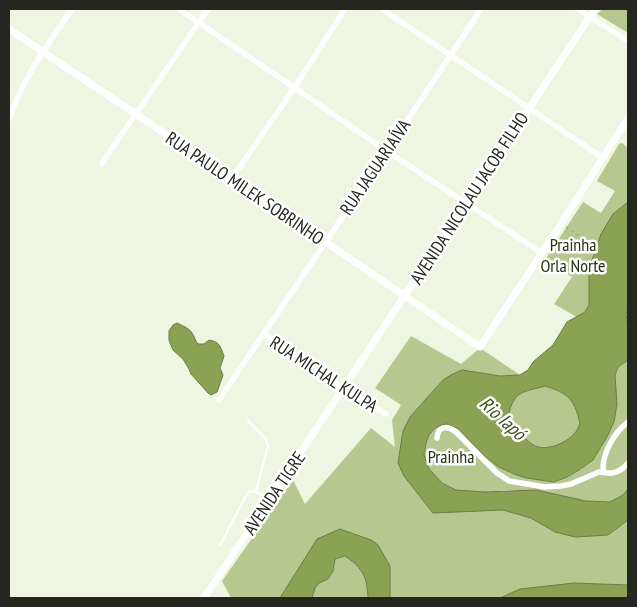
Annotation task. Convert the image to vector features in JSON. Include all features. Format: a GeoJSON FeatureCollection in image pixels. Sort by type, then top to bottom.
{"type":"FeatureCollection","features":[{"type":"Feature","properties":{"kind":"street"},"geometry":{"type":"LineString","coordinates":[[9,119],[15,100],[28,77],[72,9]]}},
{"type":"Feature","properties":{"kind":"street"},"geometry":{"type":"LineString","coordinates":[[179,9],[387,151],[542,253],[628,118]]}},
{"type":"Feature","properties":{"kind":"street"},"geometry":{"type":"LineString","coordinates":[[102,163],[208,9]]}},
{"type":"Feature","properties":{"kind":"street"},"geometry":{"type":"LineString","coordinates":[[232,178],[295,88],[345,9]]}},
{"type":"Feature","properties":{"kind":"street"},"geometry":{"type":"LineString","coordinates":[[382,9],[603,158]]}},
{"type":"Feature","properties":{"kind":"street","name":"RUA JAGUARIAÍVA"},"geometry":{"type":"LineString","coordinates":[[219,400],[481,9]]}},
{"type":"Feature","properties":{"kind":"street"},"geometry":{"type":"LineString","coordinates":[[578,9],[628,41]]}},
{"type":"Feature","properties":{"kind":"street","name":"AVENIDA NICOLAU JACOB FILHO"},"geometry":{"type":"LineString","coordinates":[[344,388],[595,9]]}},
{"type":"Feature","properties":{"kind":"street","name":"RUA PAULO MILEK SOBRINHO"},"geometry":{"type":"LineString","coordinates":[[9,29],[480,347],[542,253]]}},
{"type":"Feature","properties":{"kind":"street","name":"RUA MICHAL KULPA"},"geometry":{"type":"LineString","coordinates":[[263,334],[386,414]]}},
{"type":"Feature","properties":{"kind":"street","name":"AVENIDA TIGRE"},"geometry":{"type":"LineString","coordinates":[[204,598],[344,388]]}},
{"type":"Feature","properties":{"kind":"street"},"geometry":{"type":"LineString","coordinates":[[602,472],[604,457],[609,446],[619,430],[628,422]]}},
{"type":"Feature","properties":{"kind":"street"},"geometry":{"type":"LineString","coordinates":[[436,438],[441,429],[445,427],[451,428],[497,473],[509,481],[545,487],[571,484],[594,473],[602,472],[609,474],[619,472],[628,463]]}},
{"type":"Feature","properties":{"kind":"lane"},"geometry":{"type":"LineString","coordinates":[[248,421],[266,440],[268,446],[256,491]]}},
{"type":"Feature","properties":{"kind":"lane"},"geometry":{"type":"LineString","coordinates":[[220,545],[248,492],[256,491],[269,500]]}},
{"type":"Feature","properties":{"kind":"path"},"geometry":{"type":"LineString","coordinates":[[561,224],[628,267]]}},
{"type":"Feature","properties":{"kind":"green space"},"geometry":{"type":"Polygon","coordinates":[[[603,9],[628,9],[628,33],[597,14],[603,9]]]}},
{"type":"Feature","properties":{"kind":"green space","name":"Prainha Orla Norte"},"geometry":{"type":"Polygon","coordinates":[[[622,143],[628,148],[628,202],[613,214],[595,246],[589,268],[589,305],[585,312],[577,317],[554,304],[572,277],[545,260],[583,202],[601,213],[615,191],[597,181],[619,144],[622,143]]]}},
{"type":"Feature","properties":{"kind":"green space"},"geometry":{"type":"Polygon","coordinates":[[[411,336],[461,364],[480,348],[520,375],[500,376],[462,370],[443,380],[410,417],[403,431],[401,446],[404,476],[433,512],[503,510],[531,518],[555,532],[608,535],[628,520],[628,585],[574,583],[520,589],[500,598],[390,598],[390,566],[378,545],[301,565],[280,598],[231,598],[222,581],[293,480],[305,504],[371,428],[395,447],[392,420],[401,405],[375,388],[411,336]]]}},
{"type":"Feature","properties":{"kind":"green space","name":"Prainha"},"geometry":{"type":"Polygon","coordinates":[[[628,360],[628,489],[623,495],[610,502],[586,501],[562,496],[509,490],[485,492],[456,490],[442,483],[429,469],[424,455],[429,435],[435,428],[447,424],[459,429],[474,446],[526,478],[554,482],[567,477],[579,470],[601,448],[607,437],[614,422],[617,404],[615,376],[618,367],[628,360]]]}},
{"type":"Feature","properties":{"kind":"green space"},"geometry":{"type":"Polygon","coordinates":[[[545,386],[565,395],[569,399],[576,409],[580,424],[571,437],[556,445],[545,448],[535,446],[519,433],[513,426],[509,414],[512,403],[519,395],[545,386]]]}},
{"type":"Feature","properties":{"kind":"green space"},"geometry":{"type":"Polygon","coordinates":[[[345,556],[363,574],[367,584],[368,598],[312,598],[315,588],[319,583],[328,579],[333,571],[335,559],[345,556]]]}},
{"type":"Feature","properties":{"kind":"water","name":"Rio Iapó"},"geometry":{"type":"Polygon","coordinates":[[[628,202],[628,308],[626,314],[628,360],[618,367],[615,375],[617,404],[614,422],[593,460],[567,477],[554,482],[526,478],[499,467],[483,455],[459,429],[447,424],[435,428],[429,435],[424,455],[429,469],[442,483],[456,490],[485,492],[536,490],[586,501],[610,502],[623,495],[628,489],[628,520],[608,535],[575,537],[555,532],[531,518],[503,510],[433,513],[404,476],[398,463],[403,431],[410,417],[443,380],[451,375],[462,370],[500,376],[520,375],[528,370],[533,362],[553,345],[567,322],[585,312],[589,305],[589,268],[601,234],[613,214],[628,202]],[[545,386],[519,395],[512,404],[509,414],[513,426],[519,433],[535,446],[545,448],[562,443],[576,432],[580,424],[573,403],[565,395],[545,386]]]}},
{"type":"Feature","properties":{"kind":"water"},"geometry":{"type":"Polygon","coordinates":[[[177,323],[186,327],[193,334],[198,344],[204,344],[209,340],[218,343],[224,356],[220,368],[223,375],[217,392],[211,395],[208,393],[191,374],[183,359],[173,350],[169,340],[169,331],[177,323]]]}},
{"type":"Feature","properties":{"kind":"water"},"geometry":{"type":"Polygon","coordinates":[[[340,529],[371,540],[378,545],[390,566],[390,598],[368,598],[367,584],[363,574],[345,556],[335,559],[333,571],[328,579],[319,583],[315,588],[312,598],[280,598],[317,539],[340,529]]]}},
{"type":"Feature","properties":{"kind":"water"},"geometry":{"type":"Polygon","coordinates":[[[574,583],[628,585],[628,598],[500,598],[520,589],[574,583]]]}}]}
